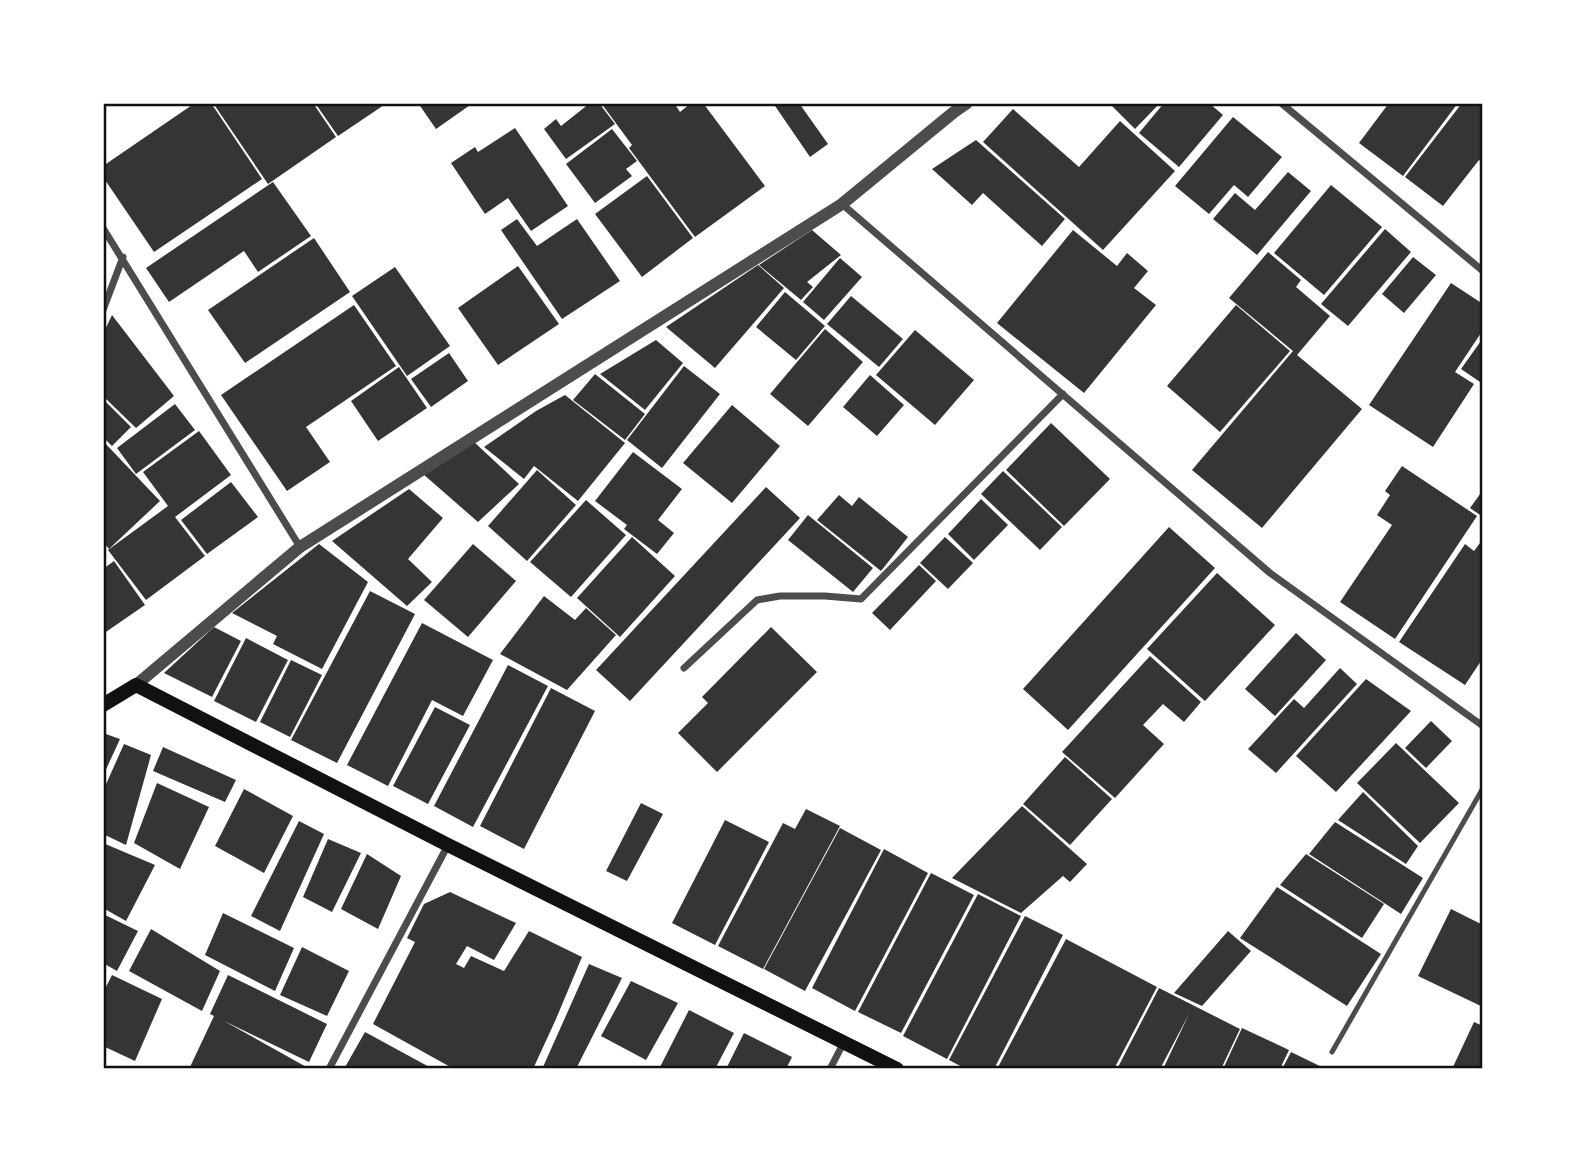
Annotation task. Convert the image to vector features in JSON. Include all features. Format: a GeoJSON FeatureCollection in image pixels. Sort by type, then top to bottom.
{"type":"FeatureCollection","features":[{"type":"Feature","properties":{"kind":"main road"},"geometry":{"type":"LineString","coordinates":[[103,705],[136,685],[448,845],[897,1069]]}},
{"type":"Feature","properties":{"kind":"street"},"geometry":{"type":"LineString","coordinates":[[136,685],[300,547],[842,204],[967,103]]}},
{"type":"Feature","properties":{"kind":"street"},"geometry":{"type":"LineString","coordinates":[[1281,103],[1483,271]]}},
{"type":"Feature","properties":{"kind":"street"},"geometry":{"type":"LineString","coordinates":[[842,204],[1270,573],[1483,726]]}},
{"type":"Feature","properties":{"kind":"street"},"geometry":{"type":"LineString","coordinates":[[103,228],[300,547]]}},
{"type":"Feature","properties":{"kind":"street"},"geometry":{"type":"LineString","coordinates":[[103,310],[123,257]]}},
{"type":"Feature","properties":{"kind":"street"},"geometry":{"type":"LineString","coordinates":[[684,668],[757,600],[780,596],[862,598],[1063,394]]}},
{"type":"Feature","properties":{"kind":"street"},"geometry":{"type":"LineString","coordinates":[[329,1069],[448,845]]}},
{"type":"Feature","properties":{"kind":"street"},"geometry":{"type":"LineString","coordinates":[[830,1069],[844,1042]]}},
{"type":"Feature","properties":{"kind":"lane"},"geometry":{"type":"LineString","coordinates":[[1332,1052],[1483,788]]}},
{"type":"Feature","properties":{"kind":"building"},"geometry":{"type":"Polygon","coordinates":[[[195,103],[211,103],[262,179],[154,252],[103,177],[103,166],[195,103]]]}},
{"type":"Feature","properties":{"kind":"building"},"geometry":{"type":"Polygon","coordinates":[[[213,103],[313,103],[336,137],[268,184],[213,103]]]}},
{"type":"Feature","properties":{"kind":"building"},"geometry":{"type":"Polygon","coordinates":[[[315,103],[387,103],[338,136],[315,103]]]}},
{"type":"Feature","properties":{"kind":"building"},"geometry":{"type":"Polygon","coordinates":[[[418,103],[473,103],[436,129],[418,103]]]}},
{"type":"Feature","properties":{"kind":"building"},"geometry":{"type":"Polygon","coordinates":[[[590,103],[599,103],[615,124],[566,159],[544,129],[556,119],[561,126],[590,103]]]}},
{"type":"Feature","properties":{"kind":"building"},"geometry":{"type":"Polygon","coordinates":[[[601,103],[674,103],[680,112],[691,103],[703,103],[765,186],[695,237],[629,148],[632,145],[601,103]]]}},
{"type":"Feature","properties":{"kind":"building"},"geometry":{"type":"Polygon","coordinates":[[[773,103],[799,103],[828,144],[810,157],[773,103]]]}},
{"type":"Feature","properties":{"kind":"building"},"geometry":{"type":"Polygon","coordinates":[[[1109,103],[1160,103],[1135,129],[1109,103]]]}},
{"type":"Feature","properties":{"kind":"building"},"geometry":{"type":"Polygon","coordinates":[[[1164,103],[1209,103],[1223,115],[1179,167],[1139,133],[1164,103]]]}},
{"type":"Feature","properties":{"kind":"building"},"geometry":{"type":"Polygon","coordinates":[[[1389,103],[1458,103],[1403,176],[1359,143],[1389,103]]]}},
{"type":"Feature","properties":{"kind":"building"},"geometry":{"type":"Polygon","coordinates":[[[1462,103],[1483,103],[1483,163],[1479,160],[1443,206],[1405,177],[1462,103]]]}},
{"type":"Feature","properties":{"kind":"building"},"geometry":{"type":"Polygon","coordinates":[[[1013,109],[1079,167],[1120,121],[1175,171],[1103,250],[983,142],[1013,109]]]}},
{"type":"Feature","properties":{"kind":"building"},"geometry":{"type":"Polygon","coordinates":[[[1233,117],[1282,157],[1248,197],[1234,185],[1209,214],[1175,186],[1233,117]]]}},
{"type":"Feature","properties":{"kind":"building"},"geometry":{"type":"Polygon","coordinates":[[[515,128],[568,206],[531,231],[508,198],[485,214],[451,163],[475,147],[478,152],[515,128]]]}},
{"type":"Feature","properties":{"kind":"building"},"geometry":{"type":"Polygon","coordinates":[[[612,129],[637,161],[626,169],[632,176],[595,203],[566,164],[612,129]]]}},
{"type":"Feature","properties":{"kind":"building"},"geometry":{"type":"Polygon","coordinates":[[[976,140],[1065,219],[1042,246],[983,193],[972,205],[932,169],[976,140]]]}},
{"type":"Feature","properties":{"kind":"building"},"geometry":{"type":"Polygon","coordinates":[[[1288,172],[1311,191],[1257,255],[1213,219],[1235,193],[1255,210],[1288,172]]]}},
{"type":"Feature","properties":{"kind":"building"},"geometry":{"type":"Polygon","coordinates":[[[647,176],[693,238],[642,277],[595,214],[647,176]]]}},
{"type":"Feature","properties":{"kind":"building"},"geometry":{"type":"Polygon","coordinates":[[[273,182],[311,236],[258,272],[244,251],[169,302],[146,268],[273,182]]]}},
{"type":"Feature","properties":{"kind":"building"},"geometry":{"type":"Polygon","coordinates":[[[1331,185],[1382,227],[1324,295],[1274,253],[1331,185]]]}},
{"type":"Feature","properties":{"kind":"building"},"geometry":{"type":"Polygon","coordinates":[[[517,219],[537,246],[577,219],[620,281],[562,319],[501,230],[517,219]]]}},
{"type":"Feature","properties":{"kind":"building"},"geometry":{"type":"Polygon","coordinates":[[[1385,229],[1411,252],[1348,326],[1321,304],[1385,229]]]}},
{"type":"Feature","properties":{"kind":"building"},"geometry":{"type":"Polygon","coordinates":[[[812,230],[841,255],[807,282],[813,287],[801,300],[759,265],[812,230]]]}},
{"type":"Feature","properties":{"kind":"building"},"geometry":{"type":"Polygon","coordinates":[[[1073,230],[1117,266],[1127,253],[1148,271],[1134,288],[1156,305],[1084,393],[997,323],[1073,230]]]}},
{"type":"Feature","properties":{"kind":"building"},"geometry":{"type":"Polygon","coordinates":[[[314,238],[350,292],[245,363],[208,310],[314,238]]]}},
{"type":"Feature","properties":{"kind":"building"},"geometry":{"type":"Polygon","coordinates":[[[1268,252],[1301,280],[1296,287],[1330,316],[1297,355],[1362,409],[1262,528],[1192,470],[1293,351],[1229,298],[1268,252]]]}},
{"type":"Feature","properties":{"kind":"building"},"geometry":{"type":"Polygon","coordinates":[[[1413,257],[1436,275],[1404,313],[1382,294],[1413,257]]]}},
{"type":"Feature","properties":{"kind":"building"},"geometry":{"type":"Polygon","coordinates":[[[840,258],[862,277],[824,320],[803,302],[840,258]]]}},
{"type":"Feature","properties":{"kind":"building"},"geometry":{"type":"Polygon","coordinates":[[[758,265],[784,288],[715,368],[666,327],[758,265]]]}},
{"type":"Feature","properties":{"kind":"building"},"geometry":{"type":"Polygon","coordinates":[[[518,266],[559,324],[498,365],[458,308],[518,266]]]}},
{"type":"Feature","properties":{"kind":"building"},"geometry":{"type":"Polygon","coordinates":[[[395,267],[450,346],[407,376],[352,296],[395,267]]]}},
{"type":"Feature","properties":{"kind":"building"},"geometry":{"type":"Polygon","coordinates":[[[1451,283],[1483,304],[1483,330],[1455,372],[1474,384],[1433,447],[1369,405],[1451,283]]]}},
{"type":"Feature","properties":{"kind":"building"},"geometry":{"type":"Polygon","coordinates":[[[785,292],[825,326],[796,360],[756,327],[785,292]]]}},
{"type":"Feature","properties":{"kind":"building"},"geometry":{"type":"Polygon","coordinates":[[[851,296],[903,339],[879,367],[827,324],[851,296]]]}},
{"type":"Feature","properties":{"kind":"building"},"geometry":{"type":"Polygon","coordinates":[[[354,305],[396,366],[306,427],[330,462],[287,491],[221,395],[354,305]]]}},
{"type":"Feature","properties":{"kind":"building"},"geometry":{"type":"Polygon","coordinates":[[[1236,305],[1290,351],[1220,432],[1167,386],[1236,305]]]}},
{"type":"Feature","properties":{"kind":"building"},"geometry":{"type":"Polygon","coordinates":[[[112,315],[174,396],[136,428],[103,396],[103,334],[112,315]]]}},
{"type":"Feature","properties":{"kind":"building"},"geometry":{"type":"Polygon","coordinates":[[[825,329],[863,362],[808,426],[770,394],[825,329]]]}},
{"type":"Feature","properties":{"kind":"building"},"geometry":{"type":"Polygon","coordinates":[[[915,330],[974,380],[935,425],[876,375],[915,330]]]}},
{"type":"Feature","properties":{"kind":"building"},"geometry":{"type":"Polygon","coordinates":[[[1483,338],[1483,384],[1461,369],[1483,338]]]}},
{"type":"Feature","properties":{"kind":"building"},"geometry":{"type":"Polygon","coordinates":[[[656,340],[683,363],[645,410],[600,374],[656,340]]]}},
{"type":"Feature","properties":{"kind":"building"},"geometry":{"type":"Polygon","coordinates":[[[449,353],[468,381],[431,407],[411,379],[449,353]]]}},
{"type":"Feature","properties":{"kind":"building"},"geometry":{"type":"Polygon","coordinates":[[[684,366],[720,394],[662,468],[627,440],[684,366]]]}},
{"type":"Feature","properties":{"kind":"building"},"geometry":{"type":"Polygon","coordinates":[[[399,367],[427,408],[378,441],[351,401],[399,367]]]}},
{"type":"Feature","properties":{"kind":"building"},"geometry":{"type":"Polygon","coordinates":[[[595,374],[645,414],[625,440],[573,400],[595,374]]]}},
{"type":"Feature","properties":{"kind":"building"},"geometry":{"type":"Polygon","coordinates":[[[870,375],[904,405],[877,436],[843,407],[870,375]]]}},
{"type":"Feature","properties":{"kind":"building"},"geometry":{"type":"Polygon","coordinates":[[[565,395],[625,443],[578,501],[534,466],[524,479],[484,447],[536,411],[565,395]]]}},
{"type":"Feature","properties":{"kind":"building"},"geometry":{"type":"Polygon","coordinates":[[[103,399],[131,427],[112,446],[103,437],[103,399]]]}},
{"type":"Feature","properties":{"kind":"building"},"geometry":{"type":"Polygon","coordinates":[[[175,404],[195,430],[136,474],[117,448],[175,404]]]}},
{"type":"Feature","properties":{"kind":"building"},"geometry":{"type":"Polygon","coordinates":[[[732,405],[780,446],[732,503],[683,463],[732,405]]]}},
{"type":"Feature","properties":{"kind":"building"},"geometry":{"type":"Polygon","coordinates":[[[1051,423],[1110,479],[1064,526],[1006,470],[1051,423]]]}},
{"type":"Feature","properties":{"kind":"building"},"geometry":{"type":"Polygon","coordinates":[[[199,431],[231,475],[175,517],[205,556],[146,600],[108,550],[168,506],[143,472],[199,431]]]}},
{"type":"Feature","properties":{"kind":"building"},"geometry":{"type":"Polygon","coordinates":[[[103,441],[160,501],[109,549],[103,542],[103,441]]]}},
{"type":"Feature","properties":{"kind":"building"},"geometry":{"type":"Polygon","coordinates":[[[473,441],[519,484],[478,522],[423,474],[473,441]]]}},
{"type":"Feature","properties":{"kind":"building"},"geometry":{"type":"Polygon","coordinates":[[[633,452],[682,489],[658,520],[674,533],[657,554],[624,529],[627,525],[595,501],[633,452]]]}},
{"type":"Feature","properties":{"kind":"building"},"geometry":{"type":"Polygon","coordinates":[[[1402,466],[1477,516],[1395,639],[1340,602],[1392,525],[1377,515],[1390,495],[1385,491],[1402,466]]]}},
{"type":"Feature","properties":{"kind":"building"},"geometry":{"type":"Polygon","coordinates":[[[537,470],[576,505],[527,561],[488,526],[537,470]]]}},
{"type":"Feature","properties":{"kind":"building"},"geometry":{"type":"Polygon","coordinates":[[[1003,471],[1062,527],[1040,550],[981,494],[1003,471]]]}},
{"type":"Feature","properties":{"kind":"building"},"geometry":{"type":"Polygon","coordinates":[[[231,482],[258,517],[207,554],[181,520],[231,482]]]}},
{"type":"Feature","properties":{"kind":"building"},"geometry":{"type":"Polygon","coordinates":[[[766,487],[800,518],[630,701],[596,670],[766,487]]]}},
{"type":"Feature","properties":{"kind":"building"},"geometry":{"type":"Polygon","coordinates":[[[409,489],[443,518],[408,559],[432,582],[407,606],[332,541],[409,489]]]}},
{"type":"Feature","properties":{"kind":"building"},"geometry":{"type":"Polygon","coordinates":[[[1483,490],[1483,517],[1470,508],[1483,490]]]}},
{"type":"Feature","properties":{"kind":"building"},"geometry":{"type":"Polygon","coordinates":[[[839,495],[852,506],[859,497],[908,537],[881,571],[817,520],[839,495]]]}},
{"type":"Feature","properties":{"kind":"building"},"geometry":{"type":"Polygon","coordinates":[[[981,499],[1008,525],[974,560],[948,534],[981,499]]]}},
{"type":"Feature","properties":{"kind":"building"},"geometry":{"type":"Polygon","coordinates":[[[586,500],[626,535],[571,597],[530,562],[586,500]]]}},
{"type":"Feature","properties":{"kind":"building"},"geometry":{"type":"Polygon","coordinates":[[[808,515],[873,568],[853,592],[788,540],[808,515]]]}},
{"type":"Feature","properties":{"kind":"building"},"geometry":{"type":"Polygon","coordinates":[[[1169,527],[1215,568],[1068,730],[1023,689],[1169,527]]]}},
{"type":"Feature","properties":{"kind":"building"},"geometry":{"type":"Polygon","coordinates":[[[632,537],[675,576],[620,637],[577,598],[632,537]]]}},
{"type":"Feature","properties":{"kind":"building"},"geometry":{"type":"Polygon","coordinates":[[[945,537],[973,563],[948,589],[920,563],[945,537]]]}},
{"type":"Feature","properties":{"kind":"building"},"geometry":{"type":"Polygon","coordinates":[[[1483,539],[1483,658],[1465,685],[1399,642],[1465,544],[1474,551],[1483,539]]]}},
{"type":"Feature","properties":{"kind":"building"},"geometry":{"type":"Polygon","coordinates":[[[319,544],[368,582],[322,669],[273,644],[277,636],[232,613],[319,544]]]}},
{"type":"Feature","properties":{"kind":"building"},"geometry":{"type":"Polygon","coordinates":[[[473,544],[516,581],[468,637],[424,600],[473,544]]]}},
{"type":"Feature","properties":{"kind":"building"},"geometry":{"type":"Polygon","coordinates":[[[114,561],[145,605],[103,634],[103,569],[114,561]]]}},
{"type":"Feature","properties":{"kind":"building"},"geometry":{"type":"Polygon","coordinates":[[[919,565],[936,581],[890,630],[872,613],[919,565]]]}},
{"type":"Feature","properties":{"kind":"building"},"geometry":{"type":"Polygon","coordinates":[[[1217,573],[1275,625],[1205,701],[1147,649],[1217,573]]]}},
{"type":"Feature","properties":{"kind":"building"},"geometry":{"type":"Polygon","coordinates":[[[370,591],[415,614],[337,763],[291,740],[370,591]]]}},
{"type":"Feature","properties":{"kind":"building"},"geometry":{"type":"Polygon","coordinates":[[[544,596],[575,620],[586,608],[616,635],[567,690],[500,654],[544,596]]]}},
{"type":"Feature","properties":{"kind":"building"},"geometry":{"type":"Polygon","coordinates":[[[422,623],[493,660],[463,716],[432,700],[388,786],[347,765],[422,623]]]}},
{"type":"Feature","properties":{"kind":"building"},"geometry":{"type":"Polygon","coordinates":[[[214,627],[241,641],[212,697],[164,673],[214,627]]]}},
{"type":"Feature","properties":{"kind":"building"},"geometry":{"type":"Polygon","coordinates":[[[771,627],[817,672],[717,772],[678,733],[708,703],[702,697],[771,627]]]}},
{"type":"Feature","properties":{"kind":"building"},"geometry":{"type":"Polygon","coordinates":[[[1296,633],[1326,660],[1275,716],[1245,689],[1296,633]]]}},
{"type":"Feature","properties":{"kind":"building"},"geometry":{"type":"Polygon","coordinates":[[[246,638],[288,660],[256,722],[214,701],[246,638]]]}},
{"type":"Feature","properties":{"kind":"building"},"geometry":{"type":"Polygon","coordinates":[[[1150,656],[1201,702],[1184,722],[1163,704],[1143,725],[1164,744],[1115,798],[1062,752],[1150,656]]]}},
{"type":"Feature","properties":{"kind":"building"},"geometry":{"type":"Polygon","coordinates":[[[291,660],[322,675],[290,737],[260,722],[291,660]]]}},
{"type":"Feature","properties":{"kind":"building"},"geometry":{"type":"Polygon","coordinates":[[[508,665],[548,686],[473,827],[434,806],[508,665]]]}},
{"type":"Feature","properties":{"kind":"building"},"geometry":{"type":"Polygon","coordinates":[[[1340,668],[1357,684],[1276,773],[1248,749],[1294,699],[1304,708],[1340,668]]]}},
{"type":"Feature","properties":{"kind":"building"},"geometry":{"type":"Polygon","coordinates":[[[1366,679],[1411,711],[1336,792],[1296,756],[1366,679]]]}},
{"type":"Feature","properties":{"kind":"building"},"geometry":{"type":"Polygon","coordinates":[[[551,688],[595,711],[524,849],[480,826],[551,688]]]}},
{"type":"Feature","properties":{"kind":"building"},"geometry":{"type":"Polygon","coordinates":[[[435,707],[470,725],[428,804],[393,786],[435,707]]]}},
{"type":"Feature","properties":{"kind":"building"},"geometry":{"type":"Polygon","coordinates":[[[1431,721],[1452,741],[1426,768],[1405,748],[1431,721]]]}},
{"type":"Feature","properties":{"kind":"building"},"geometry":{"type":"Polygon","coordinates":[[[103,733],[120,739],[103,776],[103,733]]]}},
{"type":"Feature","properties":{"kind":"building"},"geometry":{"type":"Polygon","coordinates":[[[1396,743],[1459,803],[1420,843],[1357,783],[1396,743]]]}},
{"type":"Feature","properties":{"kind":"building"},"geometry":{"type":"Polygon","coordinates":[[[124,744],[151,755],[126,845],[103,834],[103,791],[124,744]]]}},
{"type":"Feature","properties":{"kind":"building"},"geometry":{"type":"Polygon","coordinates":[[[163,747],[236,780],[225,802],[153,771],[163,747]]]}},
{"type":"Feature","properties":{"kind":"building"},"geometry":{"type":"Polygon","coordinates":[[[1065,757],[1112,799],[1070,845],[1023,804],[1065,757]]]}},
{"type":"Feature","properties":{"kind":"building"},"geometry":{"type":"Polygon","coordinates":[[[157,783],[209,807],[180,869],[134,843],[157,783]]]}},
{"type":"Feature","properties":{"kind":"building"},"geometry":{"type":"Polygon","coordinates":[[[244,789],[293,816],[264,873],[215,846],[244,789]]]}},
{"type":"Feature","properties":{"kind":"building"},"geometry":{"type":"Polygon","coordinates":[[[1363,792],[1418,846],[1406,864],[1338,820],[1363,792]]]}},
{"type":"Feature","properties":{"kind":"building"},"geometry":{"type":"Polygon","coordinates":[[[641,803],[663,814],[627,881],[606,871],[641,803]]]}},
{"type":"Feature","properties":{"kind":"building"},"geometry":{"type":"Polygon","coordinates":[[[1022,806],[1087,864],[1070,882],[1063,876],[1021,913],[952,878],[1022,806]]]}},
{"type":"Feature","properties":{"kind":"building"},"geometry":{"type":"Polygon","coordinates":[[[806,809],[840,826],[763,969],[718,946],[783,823],[795,829],[806,809]]]}},
{"type":"Feature","properties":{"kind":"building"},"geometry":{"type":"Polygon","coordinates":[[[725,820],[769,842],[715,945],[672,923],[725,820]]]}},
{"type":"Feature","properties":{"kind":"building"},"geometry":{"type":"Polygon","coordinates":[[[299,821],[324,834],[280,931],[251,916],[299,821]]]}},
{"type":"Feature","properties":{"kind":"building"},"geometry":{"type":"Polygon","coordinates":[[[1335,822],[1423,878],[1401,914],[1309,854],[1335,822]]]}},
{"type":"Feature","properties":{"kind":"building"},"geometry":{"type":"Polygon","coordinates":[[[840,828],[881,850],[805,991],[764,969],[840,828]]]}},
{"type":"Feature","properties":{"kind":"building"},"geometry":{"type":"Polygon","coordinates":[[[328,839],[361,853],[332,912],[303,897],[328,839]]]}},
{"type":"Feature","properties":{"kind":"building"},"geometry":{"type":"Polygon","coordinates":[[[103,843],[155,865],[126,921],[103,908],[103,843]]]}},
{"type":"Feature","properties":{"kind":"building"},"geometry":{"type":"Polygon","coordinates":[[[884,849],[928,873],[855,1011],[812,988],[884,849]]]}},
{"type":"Feature","properties":{"kind":"building"},"geometry":{"type":"Polygon","coordinates":[[[367,854],[401,876],[378,929],[341,909],[367,854]]]}},
{"type":"Feature","properties":{"kind":"building"},"geometry":{"type":"Polygon","coordinates":[[[1306,854],[1384,904],[1362,938],[1280,885],[1306,854]]]}},
{"type":"Feature","properties":{"kind":"building"},"geometry":{"type":"Polygon","coordinates":[[[931,873],[974,895],[901,1033],[858,1012],[931,873]]]}},
{"type":"Feature","properties":{"kind":"building"},"geometry":{"type":"Polygon","coordinates":[[[1277,887],[1381,954],[1347,1006],[1240,938],[1277,887]]]}},
{"type":"Feature","properties":{"kind":"building"},"geometry":{"type":"Polygon","coordinates":[[[450,892],[516,923],[494,960],[467,946],[456,964],[464,968],[471,956],[504,971],[529,931],[582,957],[533,1069],[454,1069],[373,1024],[415,942],[407,938],[424,904],[450,892]]]}},
{"type":"Feature","properties":{"kind":"building"},"geometry":{"type":"Polygon","coordinates":[[[978,894],[1021,916],[947,1059],[903,1036],[978,894]]]}},
{"type":"Feature","properties":{"kind":"building"},"geometry":{"type":"Polygon","coordinates":[[[1451,909],[1483,925],[1483,1007],[1418,976],[1451,909]]]}},
{"type":"Feature","properties":{"kind":"building"},"geometry":{"type":"Polygon","coordinates":[[[223,913],[294,948],[275,991],[205,955],[223,913]]]}},
{"type":"Feature","properties":{"kind":"building"},"geometry":{"type":"Polygon","coordinates":[[[103,914],[138,931],[117,971],[103,963],[103,914]]]}},
{"type":"Feature","properties":{"kind":"building"},"geometry":{"type":"Polygon","coordinates":[[[1025,916],[1063,935],[994,1069],[966,1069],[949,1060],[1025,916]]]}},
{"type":"Feature","properties":{"kind":"building"},"geometry":{"type":"Polygon","coordinates":[[[151,929],[220,971],[202,1011],[129,971],[151,929]]]}},
{"type":"Feature","properties":{"kind":"building"},"geometry":{"type":"Polygon","coordinates":[[[1228,931],[1251,951],[1202,1006],[1174,993],[1228,931]]]}},
{"type":"Feature","properties":{"kind":"building"},"geometry":{"type":"Polygon","coordinates":[[[1066,939],[1157,987],[1114,1069],[997,1069],[1066,939]]]}},
{"type":"Feature","properties":{"kind":"building"},"geometry":{"type":"Polygon","coordinates":[[[302,947],[349,971],[327,1016],[280,995],[302,947]]]}},
{"type":"Feature","properties":{"kind":"building"},"geometry":{"type":"Polygon","coordinates":[[[589,964],[622,978],[576,1069],[546,1069],[543,1067],[589,964]]]}},
{"type":"Feature","properties":{"kind":"building"},"geometry":{"type":"Polygon","coordinates":[[[112,975],[162,999],[135,1061],[103,1046],[103,993],[112,975]]]}},
{"type":"Feature","properties":{"kind":"building"},"geometry":{"type":"Polygon","coordinates":[[[228,975],[327,1024],[309,1062],[224,1021],[310,1069],[190,1067],[214,1016],[210,1014],[228,975]]]}},
{"type":"Feature","properties":{"kind":"building"},"geometry":{"type":"Polygon","coordinates":[[[631,981],[678,1003],[646,1060],[601,1036],[631,981]]]}},
{"type":"Feature","properties":{"kind":"building"},"geometry":{"type":"Polygon","coordinates":[[[1159,988],[1240,1029],[1221,1069],[1163,1069],[1189,1014],[1160,1069],[1117,1069],[1159,988]]]}},
{"type":"Feature","properties":{"kind":"building"},"geometry":{"type":"Polygon","coordinates":[[[689,1010],[734,1033],[715,1069],[659,1069],[689,1010]]]}},
{"type":"Feature","properties":{"kind":"building"},"geometry":{"type":"Polygon","coordinates":[[[1474,1022],[1483,1026],[1483,1069],[1452,1069],[1474,1022]]]}},
{"type":"Feature","properties":{"kind":"building"},"geometry":{"type":"Polygon","coordinates":[[[1242,1028],[1289,1050],[1280,1069],[1223,1069],[1242,1028]]]}},
{"type":"Feature","properties":{"kind":"building"},"geometry":{"type":"Polygon","coordinates":[[[365,1032],[433,1069],[344,1069],[365,1032]]]}},
{"type":"Feature","properties":{"kind":"building"},"geometry":{"type":"Polygon","coordinates":[[[744,1033],[792,1057],[786,1069],[726,1069],[744,1033]]]}},
{"type":"Feature","properties":{"kind":"building"},"geometry":{"type":"Polygon","coordinates":[[[1291,1052],[1326,1069],[1282,1069],[1291,1052]]]}}]}
